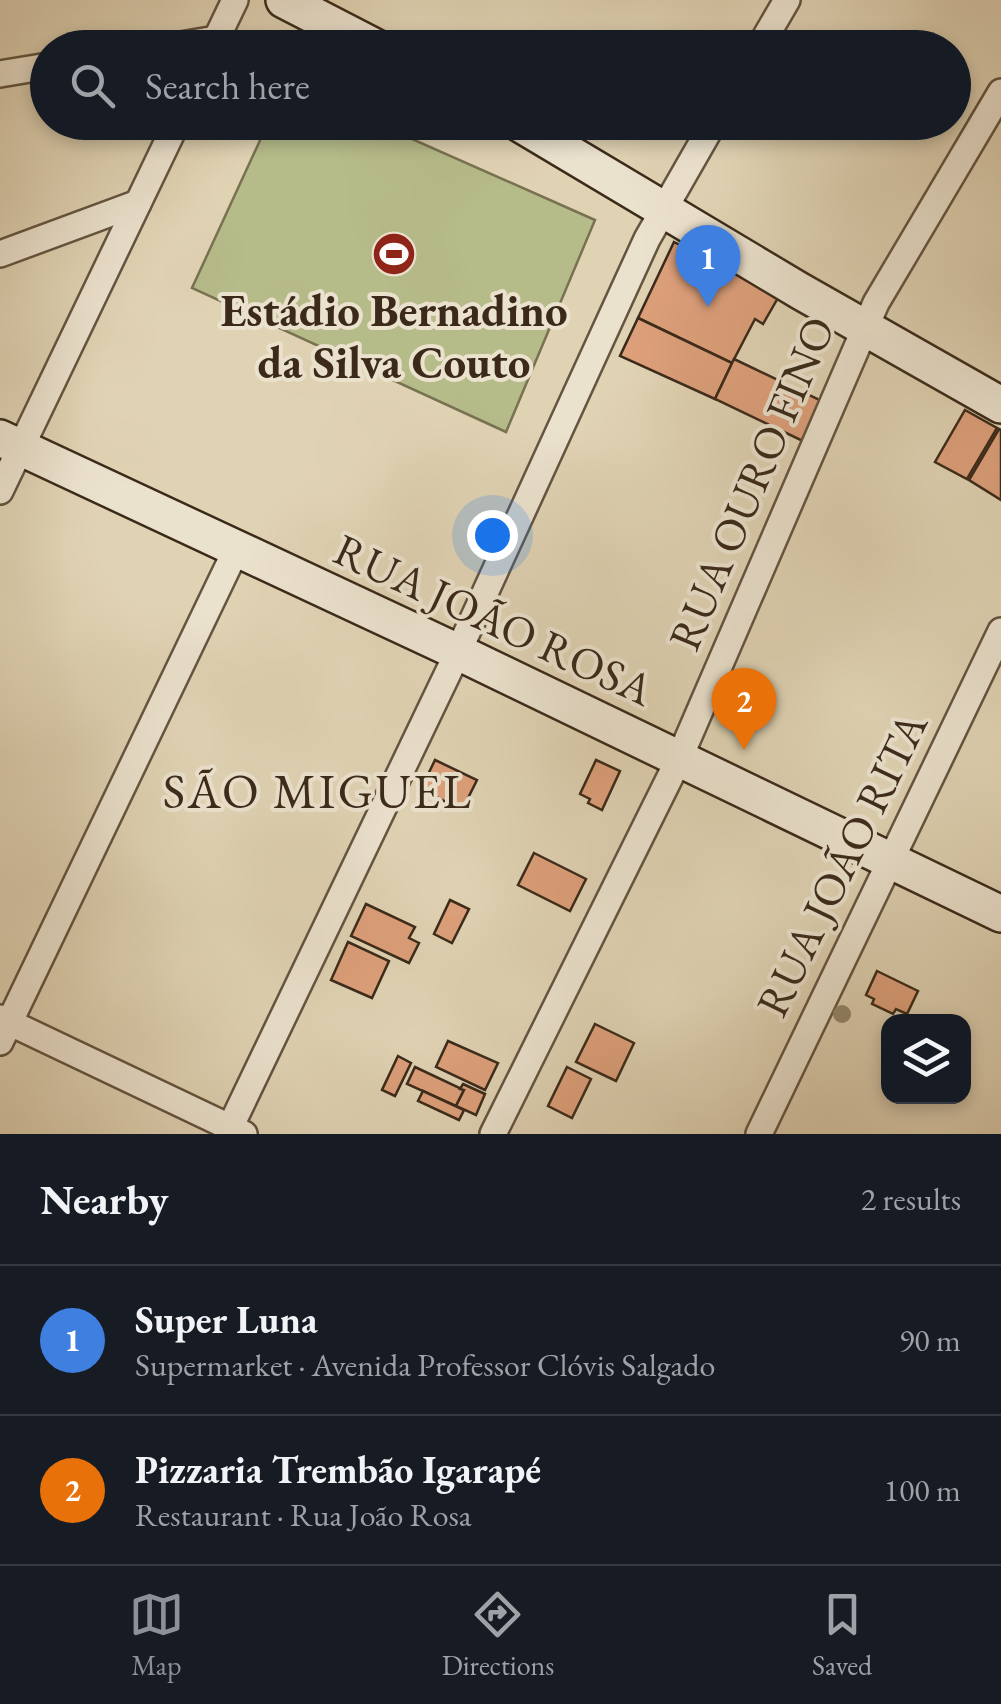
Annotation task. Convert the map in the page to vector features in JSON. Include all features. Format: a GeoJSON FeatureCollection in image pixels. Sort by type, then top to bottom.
{"type":"FeatureCollection","features":[{"type":"Feature","properties":{"kind":"main road"},"geometry":{"type":"LineString","coordinates":[[284,0],[320,8],[351,30]]}},
{"type":"Feature","properties":{"kind":"main road"},"geometry":{"type":"LineString","coordinates":[[548,140],[1001,405]]}},
{"type":"Feature","properties":{"kind":"main road","name":"RUA JOÃO ROSA"},"geometry":{"type":"LineString","coordinates":[[10,443],[458,652],[1001,914]]}},
{"type":"Feature","properties":{"kind":"street"},"geometry":{"type":"LineString","coordinates":[[220,30],[235,0]]}},
{"type":"Feature","properties":{"kind":"street"},"geometry":{"type":"LineString","coordinates":[[770,30],[787,0]]}},
{"type":"Feature","properties":{"kind":"street"},"geometry":{"type":"LineString","coordinates":[[0,74],[30,69]]}},
{"type":"Feature","properties":{"kind":"street","name":"RUA OURO FINO"},"geometry":{"type":"LineString","coordinates":[[493,1134],[679,759],[886,282],[1001,92]]}},
{"type":"Feature","properties":{"kind":"street"},"geometry":{"type":"LineString","coordinates":[[0,490],[10,443],[168,140]]}},
{"type":"Feature","properties":{"kind":"street"},"geometry":{"type":"LineString","coordinates":[[236,550],[3,1028],[233,1132],[664,207],[703,140]]}},
{"type":"Feature","properties":{"kind":"street"},"geometry":{"type":"LineString","coordinates":[[0,254],[138,203]]}},
{"type":"Feature","properties":{"kind":"street","name":"RUA JOÃO RITA"},"geometry":{"type":"LineString","coordinates":[[759,1134],[1001,631]]}},
{"type":"Feature","properties":{"kind":"green space","name":"Estádio Bernadino da Silva Couto"},"geometry":{"type":"Polygon","coordinates":[[[260,140],[414,140],[595,220],[506,432],[192,288],[260,140]]]}},
{"type":"Feature","properties":{"kind":"building"},"geometry":{"type":"Polygon","coordinates":[[[674,242],[779,296],[763,324],[755,319],[732,363],[638,318],[674,242]]]}},
{"type":"Feature","properties":{"kind":"building"},"geometry":{"type":"Polygon","coordinates":[[[638,318],[732,363],[715,399],[620,356],[638,318]]]}},
{"type":"Feature","properties":{"kind":"building"},"geometry":{"type":"Polygon","coordinates":[[[734,359],[826,403],[807,443],[715,399],[734,359]]]}},
{"type":"Feature","properties":{"kind":"building"},"geometry":{"type":"Polygon","coordinates":[[[965,410],[997,428],[967,479],[935,462],[965,410]]]}},
{"type":"Feature","properties":{"kind":"building"},"geometry":{"type":"Polygon","coordinates":[[[1001,430],[1001,500],[969,480],[1001,430]]]}},
{"type":"Feature","properties":{"kind":"building"},"geometry":{"type":"Polygon","coordinates":[[[435,760],[477,780],[462,810],[421,789],[435,760]]]}},
{"type":"Feature","properties":{"kind":"building"},"geometry":{"type":"Polygon","coordinates":[[[596,760],[620,771],[602,810],[580,794],[596,760]]]}},
{"type":"Feature","properties":{"kind":"building"},"geometry":{"type":"Polygon","coordinates":[[[534,853],[586,879],[570,911],[518,885],[534,853]]]}},
{"type":"Feature","properties":{"kind":"building"},"geometry":{"type":"Polygon","coordinates":[[[450,900],[469,909],[452,943],[434,934],[450,900]]]}},
{"type":"Feature","properties":{"kind":"building"},"geometry":{"type":"Polygon","coordinates":[[[366,904],[415,927],[409,938],[419,943],[409,963],[351,936],[366,904]]]}},
{"type":"Feature","properties":{"kind":"building"},"geometry":{"type":"Polygon","coordinates":[[[348,942],[389,961],[372,998],[331,980],[348,942]]]}},
{"type":"Feature","properties":{"kind":"building"},"geometry":{"type":"Polygon","coordinates":[[[877,971],[918,991],[907,1014],[896,1009],[893,1014],[872,1004],[874,999],[866,995],[877,971]]]}},
{"type":"Feature","properties":{"kind":"building"},"geometry":{"type":"Polygon","coordinates":[[[595,1024],[634,1043],[616,1081],[576,1062],[595,1024]]]}},
{"type":"Feature","properties":{"kind":"building"},"geometry":{"type":"Polygon","coordinates":[[[448,1041],[498,1063],[485,1090],[436,1067],[448,1041]]]}},
{"type":"Feature","properties":{"kind":"building"},"geometry":{"type":"Polygon","coordinates":[[[398,1056],[411,1063],[395,1096],[382,1090],[398,1056]]]}},
{"type":"Feature","properties":{"kind":"building"},"geometry":{"type":"Polygon","coordinates":[[[415,1067],[464,1090],[456,1106],[407,1084],[415,1067]]]}},
{"type":"Feature","properties":{"kind":"building"},"geometry":{"type":"Polygon","coordinates":[[[567,1067],[591,1079],[572,1118],[548,1106],[567,1067]]]}},
{"type":"Feature","properties":{"kind":"building"},"geometry":{"type":"Polygon","coordinates":[[[463,1084],[485,1094],[476,1115],[456,1106],[463,1084]]]}},
{"type":"Feature","properties":{"kind":"building"},"geometry":{"type":"Polygon","coordinates":[[[423,1091],[464,1110],[459,1120],[418,1101],[423,1091]]]}},
{"type":"Feature","properties":{"kind":"place","name":"Estádio Bernadino da Silva Couto"},"geometry":{"type":"Point","coordinates":[394,254]}},
{"type":"Feature","properties":{"kind":"place","name":"Super Luna"},"geometry":{"type":"Point","coordinates":[708,307]}},
{"type":"Feature","properties":{"kind":"place","name":"Pizzaria Trembão Igarapé"},"geometry":{"type":"Point","coordinates":[744,750]}},
{"type":"Feature","properties":{"kind":"district","name":"SÃO MIGUEL"},"geometry":{"type":"Point","coordinates":[318,791]}}]}
